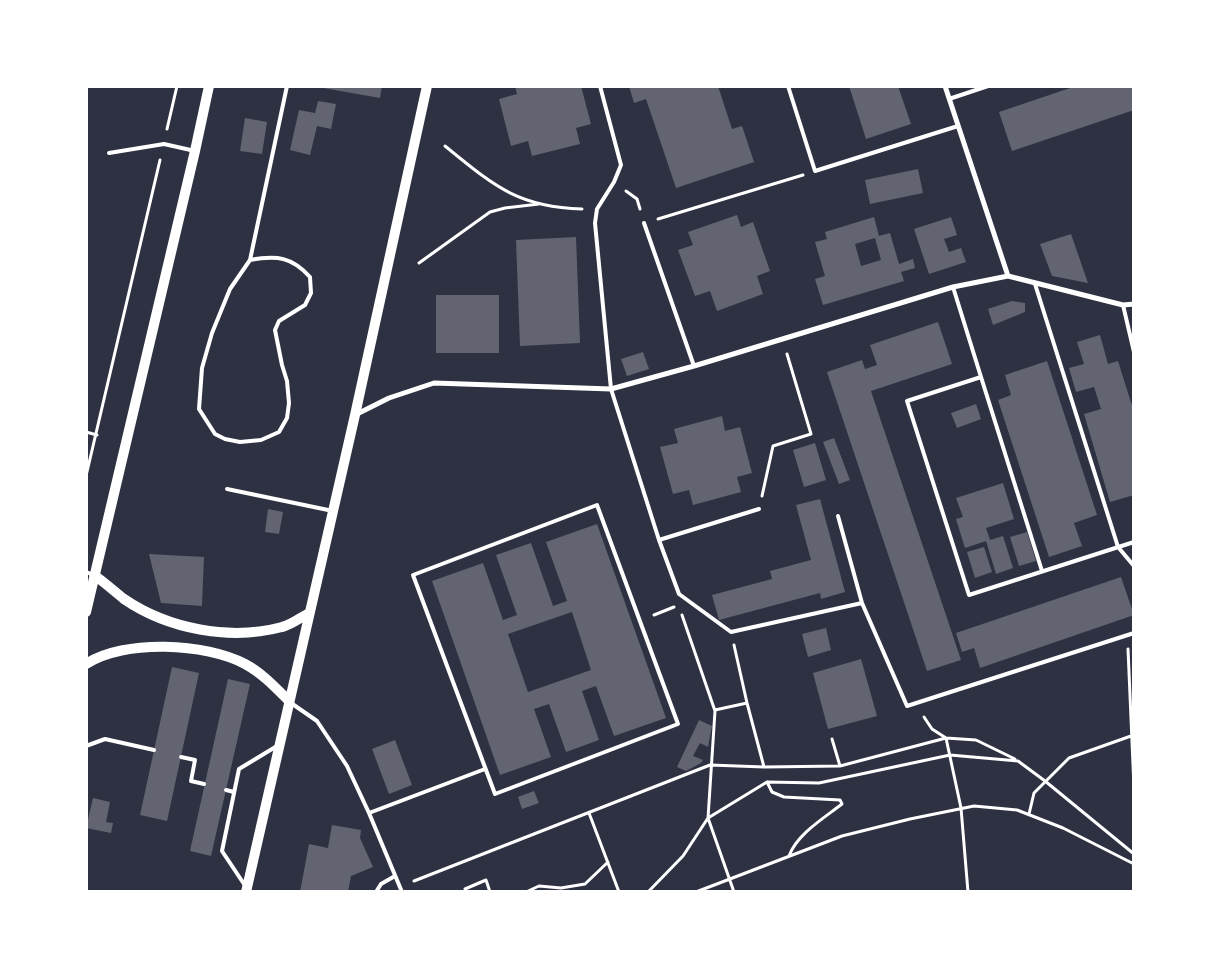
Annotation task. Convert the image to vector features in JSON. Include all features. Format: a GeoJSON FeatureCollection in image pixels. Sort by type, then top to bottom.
{"type":"FeatureCollection","features":[{"type":"Feature","properties":{"kind":"main road"},"geometry":{"type":"LineString","coordinates":[[86,612],[90,574],[195,151],[208,86]]}},
{"type":"Feature","properties":{"kind":"main road"},"geometry":{"type":"LineString","coordinates":[[247,890],[355,415],[427,86]]}},
{"type":"Feature","properties":{"kind":"main road"},"geometry":{"type":"LineString","coordinates":[[90,574],[124,599],[145,611],[168,621],[199,629],[229,633],[255,632],[284,627],[309,613]]}},
{"type":"Feature","properties":{"kind":"main road"},"geometry":{"type":"LineString","coordinates":[[86,664],[106,654],[149,647],[169,646],[196,649],[221,655],[245,664],[266,678],[289,701]]}},
{"type":"Feature","properties":{"kind":"street"},"geometry":{"type":"LineString","coordinates":[[945,86],[1008,276]]}},
{"type":"Feature","properties":{"kind":"street"},"geometry":{"type":"LineString","coordinates":[[355,415],[389,398],[434,383],[612,389],[953,288],[1008,276],[1123,305],[1134,304]]}},
{"type":"Feature","properties":{"kind":"lane"},"geometry":{"type":"LineString","coordinates":[[250,260],[261,258],[290,260],[301,267],[310,277],[311,293],[304,305],[279,321],[275,330],[287,381],[289,403],[287,418],[278,432],[261,440],[240,442],[225,439],[215,434],[199,409],[202,368],[212,333],[230,290],[250,260],[286,86]]}},
{"type":"Feature","properties":{"kind":"lane"},"geometry":{"type":"LineString","coordinates":[[600,86],[622,165],[597,209],[595,223],[612,389],[659,540],[679,594],[731,632],[862,603]]}},
{"type":"Feature","properties":{"kind":"lane"},"geometry":{"type":"LineString","coordinates":[[788,86],[815,171],[958,126]]}},
{"type":"Feature","properties":{"kind":"lane"},"geometry":{"type":"LineString","coordinates":[[949,99],[988,86]]}},
{"type":"Feature","properties":{"kind":"lane"},"geometry":{"type":"LineString","coordinates":[[109,153],[164,144],[195,151]]}},
{"type":"Feature","properties":{"kind":"lane"},"geometry":{"type":"LineString","coordinates":[[644,223],[694,366]]}},
{"type":"Feature","properties":{"kind":"lane"},"geometry":{"type":"LineString","coordinates":[[1035,284],[1118,547],[1134,566]]}},
{"type":"Feature","properties":{"kind":"lane"},"geometry":{"type":"LineString","coordinates":[[953,288],[1042,571]]}},
{"type":"Feature","properties":{"kind":"lane"},"geometry":{"type":"LineString","coordinates":[[1123,305],[1134,352]]}},
{"type":"Feature","properties":{"kind":"lane"},"geometry":{"type":"LineString","coordinates":[[982,377],[907,401],[969,595],[1134,542]]}},
{"type":"Feature","properties":{"kind":"lane"},"geometry":{"type":"LineString","coordinates":[[227,489],[333,511]]}},
{"type":"Feature","properties":{"kind":"lane"},"geometry":{"type":"LineString","coordinates":[[597,506],[639,620],[678,724],[494,794],[413,575],[597,506]]}},
{"type":"Feature","properties":{"kind":"lane"},"geometry":{"type":"LineString","coordinates":[[659,540],[759,509]]}},
{"type":"Feature","properties":{"kind":"lane"},"geometry":{"type":"LineString","coordinates":[[838,516],[862,603],[908,706],[1134,632]]}},
{"type":"Feature","properties":{"kind":"lane"},"geometry":{"type":"LineString","coordinates":[[289,701],[316,721],[347,766],[401,889]]}},
{"type":"Feature","properties":{"kind":"lane"},"geometry":{"type":"LineString","coordinates":[[86,746],[105,739],[154,750]]}},
{"type":"Feature","properties":{"kind":"lane"},"geometry":{"type":"LineString","coordinates":[[247,890],[222,850],[234,792],[239,770],[279,745]]}},
{"type":"Feature","properties":{"kind":"lane"},"geometry":{"type":"LineString","coordinates":[[181,757],[195,760],[192,781],[204,784]]}},
{"type":"Feature","properties":{"kind":"lane"},"geometry":{"type":"LineString","coordinates":[[369,813],[485,769]]}},
{"type":"Feature","properties":{"kind":"lane"},"geometry":{"type":"LineString","coordinates":[[226,790],[234,792]]}},
{"type":"Feature","properties":{"kind":"lane"},"geometry":{"type":"LineString","coordinates":[[376,892],[381,884],[395,876]]}},
{"type":"Feature","properties":{"kind":"path"},"geometry":{"type":"LineString","coordinates":[[86,476],[177,86]]}},
{"type":"Feature","properties":{"kind":"path"},"geometry":{"type":"LineString","coordinates":[[445,146],[489,182],[525,200],[560,208],[597,209]]}},
{"type":"Feature","properties":{"kind":"path"},"geometry":{"type":"LineString","coordinates":[[614,182],[637,199],[644,223],[815,171]]}},
{"type":"Feature","properties":{"kind":"path"},"geometry":{"type":"LineString","coordinates":[[419,263],[490,212],[505,208],[541,204]]}},
{"type":"Feature","properties":{"kind":"path"},"geometry":{"type":"LineString","coordinates":[[759,509],[773,446],[811,434],[782,340]]}},
{"type":"Feature","properties":{"kind":"path"},"geometry":{"type":"LineString","coordinates":[[86,432],[97,435]]}},
{"type":"Feature","properties":{"kind":"path"},"geometry":{"type":"LineString","coordinates":[[679,594],[679,606],[715,710],[708,818],[734,892]]}},
{"type":"Feature","properties":{"kind":"path"},"geometry":{"type":"LineString","coordinates":[[639,620],[679,606]]}},
{"type":"Feature","properties":{"kind":"path"},"geometry":{"type":"LineString","coordinates":[[731,632],[764,767]]}},
{"type":"Feature","properties":{"kind":"path"},"geometry":{"type":"LineString","coordinates":[[1127,635],[1134,788]]}},
{"type":"Feature","properties":{"kind":"path"},"geometry":{"type":"LineString","coordinates":[[920,702],[924,720],[932,729],[946,738],[961,808],[968,892]]}},
{"type":"Feature","properties":{"kind":"path"},"geometry":{"type":"LineString","coordinates":[[715,710],[747,703]]}},
{"type":"Feature","properties":{"kind":"path"},"geometry":{"type":"LineString","coordinates":[[1029,814],[1034,793],[1069,758],[1131,736]]}},
{"type":"Feature","properties":{"kind":"path"},"geometry":{"type":"LineString","coordinates":[[401,889],[710,765],[764,767],[840,766],[946,738],[976,740],[1018,761],[1134,854]]}},
{"type":"Feature","properties":{"kind":"path"},"geometry":{"type":"LineString","coordinates":[[832,739],[840,766]]}},
{"type":"Feature","properties":{"kind":"path"},"geometry":{"type":"LineString","coordinates":[[648,892],[683,856],[708,818],[767,782],[819,783],[950,754],[1018,761]]}},
{"type":"Feature","properties":{"kind":"path"},"geometry":{"type":"LineString","coordinates":[[767,782],[772,792],[784,797],[840,800],[842,804],[808,831],[792,848],[789,856]]}},
{"type":"Feature","properties":{"kind":"path"},"geometry":{"type":"LineString","coordinates":[[696,892],[842,836],[910,819],[974,806],[1017,810],[1029,814],[1063,828],[1134,864]]}},
{"type":"Feature","properties":{"kind":"path"},"geometry":{"type":"LineString","coordinates":[[590,813],[619,892]]}},
{"type":"Feature","properties":{"kind":"path"},"geometry":{"type":"LineString","coordinates":[[526,892],[539,886],[560,888],[585,884],[608,862]]}},
{"type":"Feature","properties":{"kind":"path"},"geometry":{"type":"LineString","coordinates":[[466,892],[465,889],[486,880],[490,892]]}},
{"type":"Feature","properties":{"kind":"path"},"geometry":{"type":"LineString","coordinates":[[546,887],[548,892]]}},
{"type":"Feature","properties":{"kind":"building"},"geometry":{"type":"Polygon","coordinates":[[[312,86],[382,86],[380,98],[312,86]]]}},
{"type":"Feature","properties":{"kind":"building"},"geometry":{"type":"Polygon","coordinates":[[[515,86],[581,86],[591,124],[576,128],[580,144],[532,156],[528,141],[511,146],[499,99],[517,94],[515,86]]]}},
{"type":"Feature","properties":{"kind":"building"},"geometry":{"type":"Polygon","coordinates":[[[629,86],[718,86],[732,129],[742,126],[754,162],[676,188],[646,99],[634,103],[629,86]]]}},
{"type":"Feature","properties":{"kind":"building"},"geometry":{"type":"Polygon","coordinates":[[[849,86],[898,86],[911,124],[866,139],[849,86]]]}},
{"type":"Feature","properties":{"kind":"building"},"geometry":{"type":"Polygon","coordinates":[[[1076,86],[1134,86],[1134,110],[1012,151],[999,112],[1076,86]]]}},
{"type":"Feature","properties":{"kind":"building"},"geometry":{"type":"Polygon","coordinates":[[[318,101],[336,104],[331,129],[317,126],[310,155],[290,150],[299,110],[315,113],[318,101]]]}},
{"type":"Feature","properties":{"kind":"building"},"geometry":{"type":"Polygon","coordinates":[[[245,118],[267,122],[262,154],[240,151],[245,118]]]}},
{"type":"Feature","properties":{"kind":"building"},"geometry":{"type":"Polygon","coordinates":[[[918,169],[923,193],[870,204],[865,180],[918,169]]]}},
{"type":"Feature","properties":{"kind":"building"},"geometry":{"type":"Polygon","coordinates":[[[737,215],[741,227],[753,222],[770,271],[757,276],[763,294],[717,311],[710,291],[695,296],[678,250],[693,245],[688,232],[737,215]]]}},
{"type":"Feature","properties":{"kind":"building"},"geometry":{"type":"Polygon","coordinates":[[[874,217],[879,236],[890,233],[899,264],[913,259],[915,268],[901,272],[904,281],[823,305],[815,279],[825,276],[815,242],[827,239],[825,232],[874,217]],[[875,238],[855,244],[861,266],[881,260],[875,238]]]}},
{"type":"Feature","properties":{"kind":"building"},"geometry":{"type":"Polygon","coordinates":[[[951,217],[957,235],[944,239],[949,252],[961,248],[966,262],[929,274],[914,229],[951,217]]]}},
{"type":"Feature","properties":{"kind":"building"},"geometry":{"type":"Polygon","coordinates":[[[1071,234],[1088,283],[1052,276],[1040,244],[1071,234]]]}},
{"type":"Feature","properties":{"kind":"building"},"geometry":{"type":"Polygon","coordinates":[[[576,237],[580,343],[520,346],[516,240],[576,237]]]}},
{"type":"Feature","properties":{"kind":"building"},"geometry":{"type":"Polygon","coordinates":[[[436,295],[499,295],[499,353],[436,353],[436,295]]]}},
{"type":"Feature","properties":{"kind":"building"},"geometry":{"type":"Polygon","coordinates":[[[1012,301],[1025,303],[1025,312],[993,325],[988,309],[1012,301]]]}},
{"type":"Feature","properties":{"kind":"building"},"geometry":{"type":"Polygon","coordinates":[[[938,322],[952,364],[871,391],[961,660],[927,671],[827,372],[862,360],[865,369],[877,365],[870,345],[938,322]]]}},
{"type":"Feature","properties":{"kind":"building"},"geometry":{"type":"Polygon","coordinates":[[[1100,335],[1108,364],[1118,361],[1134,412],[1134,495],[1110,502],[1084,414],[1101,409],[1094,387],[1076,392],[1069,368],[1084,364],[1077,342],[1100,335]]]}},
{"type":"Feature","properties":{"kind":"building"},"geometry":{"type":"Polygon","coordinates":[[[643,352],[649,369],[627,376],[621,359],[643,352]]]}},
{"type":"Feature","properties":{"kind":"building"},"geometry":{"type":"Polygon","coordinates":[[[1047,361],[1097,515],[1074,523],[1082,546],[1049,557],[998,400],[1011,395],[1005,375],[1047,361]]]}},
{"type":"Feature","properties":{"kind":"building"},"geometry":{"type":"Polygon","coordinates":[[[976,404],[981,419],[957,428],[951,413],[976,404]]]}},
{"type":"Feature","properties":{"kind":"building"},"geometry":{"type":"Polygon","coordinates":[[[722,416],[725,431],[740,427],[752,473],[737,477],[741,492],[693,505],[689,490],[673,494],[660,447],[678,443],[674,429],[722,416]]]}},
{"type":"Feature","properties":{"kind":"building"},"geometry":{"type":"Polygon","coordinates":[[[834,438],[850,480],[839,484],[823,442],[834,438]]]}},
{"type":"Feature","properties":{"kind":"building"},"geometry":{"type":"Polygon","coordinates":[[[815,443],[826,480],[804,487],[793,450],[815,443]]]}},
{"type":"Feature","properties":{"kind":"building"},"geometry":{"type":"Polygon","coordinates":[[[1003,483],[1014,519],[986,528],[990,540],[1003,536],[1013,568],[996,574],[986,541],[965,548],[956,519],[963,517],[956,498],[1003,483]]]}},
{"type":"Feature","properties":{"kind":"building"},"geometry":{"type":"Polygon","coordinates":[[[820,499],[845,592],[821,599],[820,593],[719,620],[712,595],[772,579],[770,571],[811,560],[796,505],[820,499]]]}},
{"type":"Feature","properties":{"kind":"building"},"geometry":{"type":"Polygon","coordinates":[[[268,509],[283,512],[279,534],[265,532],[268,509]]]}},
{"type":"Feature","properties":{"kind":"building"},"geometry":{"type":"Polygon","coordinates":[[[597,524],[666,718],[614,736],[596,686],[582,691],[599,740],[566,752],[549,704],[534,709],[551,757],[500,775],[432,581],[483,563],[503,620],[517,615],[496,555],[531,543],[553,606],[567,601],[546,542],[597,524]],[[572,612],[508,634],[528,692],[591,670],[572,612]]]}},
{"type":"Feature","properties":{"kind":"building"},"geometry":{"type":"Polygon","coordinates":[[[1027,532],[1036,561],[1019,566],[1010,537],[1027,532]]]}},
{"type":"Feature","properties":{"kind":"building"},"geometry":{"type":"Polygon","coordinates":[[[984,547],[992,572],[975,578],[967,552],[984,547]]]}},
{"type":"Feature","properties":{"kind":"building"},"geometry":{"type":"Polygon","coordinates":[[[149,554],[204,557],[202,606],[161,603],[149,554]]]}},
{"type":"Feature","properties":{"kind":"building"},"geometry":{"type":"Polygon","coordinates":[[[1121,577],[1134,615],[980,668],[974,648],[962,652],[956,633],[1121,577]]]}},
{"type":"Feature","properties":{"kind":"building"},"geometry":{"type":"Polygon","coordinates":[[[826,628],[831,650],[808,657],[802,634],[826,628]]]}},
{"type":"Feature","properties":{"kind":"building"},"geometry":{"type":"Polygon","coordinates":[[[861,659],[877,716],[828,729],[813,673],[861,659]]]}},
{"type":"Feature","properties":{"kind":"building"},"geometry":{"type":"Polygon","coordinates":[[[172,667],[199,673],[167,821],[140,815],[172,667]]]}},
{"type":"Feature","properties":{"kind":"building"},"geometry":{"type":"Polygon","coordinates":[[[228,679],[250,684],[211,856],[190,851],[228,679]]]}},
{"type":"Feature","properties":{"kind":"building"},"geometry":{"type":"Polygon","coordinates":[[[699,720],[712,726],[708,747],[700,743],[693,756],[703,760],[686,771],[677,767],[699,720]]]}},
{"type":"Feature","properties":{"kind":"building"},"geometry":{"type":"Polygon","coordinates":[[[395,740],[412,785],[389,794],[372,749],[395,740]]]}},
{"type":"Feature","properties":{"kind":"building"},"geometry":{"type":"Polygon","coordinates":[[[534,791],[539,803],[522,809],[518,797],[534,791]]]}},
{"type":"Feature","properties":{"kind":"building"},"geometry":{"type":"Polygon","coordinates":[[[93,798],[110,802],[106,822],[113,823],[111,833],[86,828],[93,798]]]}},
{"type":"Feature","properties":{"kind":"building"},"geometry":{"type":"Polygon","coordinates":[[[332,825],[361,830],[360,838],[373,867],[351,876],[348,892],[300,892],[309,844],[328,848],[332,825]]]}}]}
